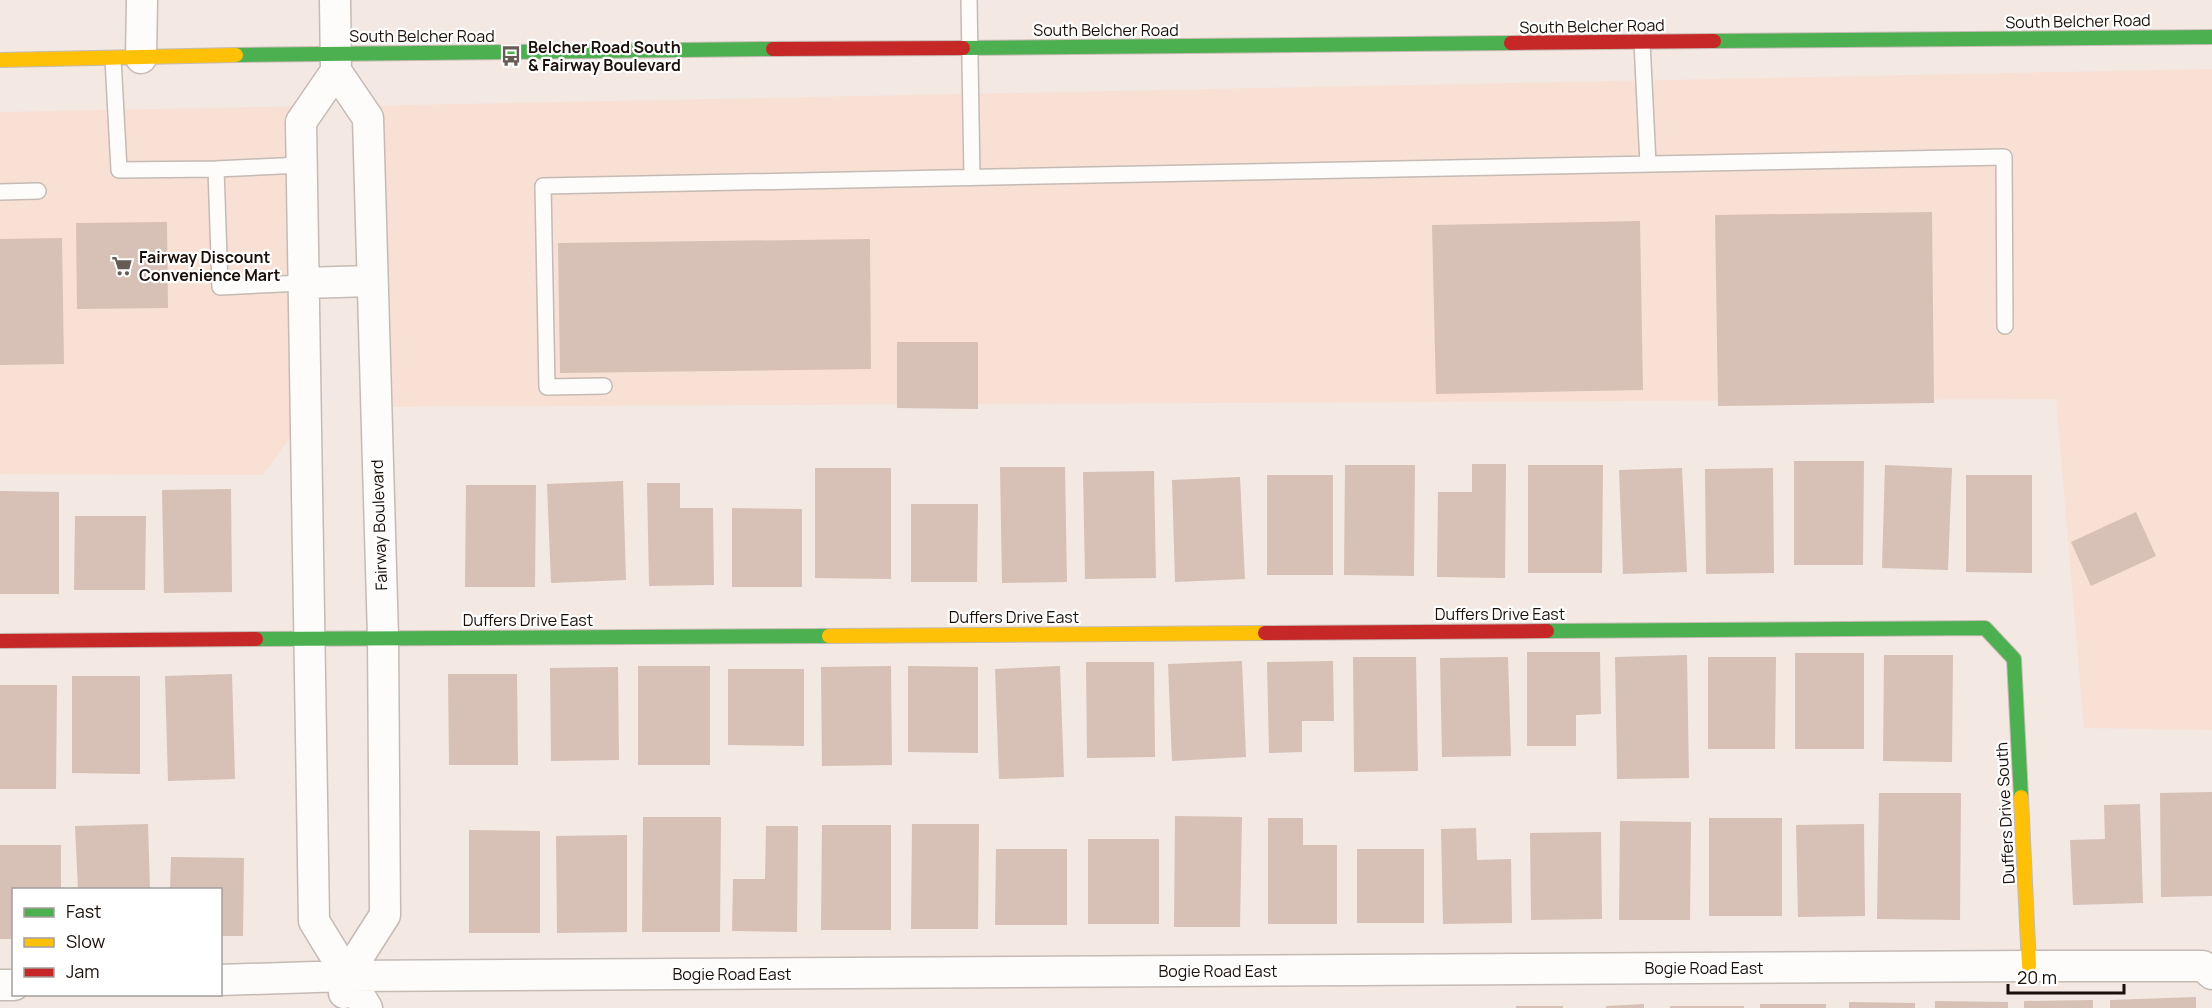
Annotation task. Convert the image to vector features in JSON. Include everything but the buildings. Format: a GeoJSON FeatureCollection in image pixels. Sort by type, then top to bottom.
{"type":"FeatureCollection","features":[{"type":"Feature","properties":{"kind":"street"},"geometry":{"type":"LineString","coordinates":[[127,58],[142,0]]}},
{"type":"Feature","properties":{"kind":"street"},"geometry":{"type":"LineString","coordinates":[[335,0],[336,62],[301,122],[314,921],[367,1008]]}},
{"type":"Feature","properties":{"kind":"street","name":"South Belcher Road"},"geometry":{"type":"LineString","coordinates":[[0,60],[127,58],[336,62],[969,48],[2212,37]]}},
{"type":"Feature","properties":{"kind":"street","name":"Fairway Boulevard"},"geometry":{"type":"LineString","coordinates":[[336,62],[368,118],[383,637],[385,915],[346,976],[342,1008]]}},
{"type":"Feature","properties":{"kind":"street"},"geometry":{"type":"LineString","coordinates":[[303,283],[372,281]]}},
{"type":"Feature","properties":{"kind":"street","name":"Duffers Drive East"},"geometry":{"type":"LineString","coordinates":[[0,640],[1985,628],[2014,659]]}},
{"type":"Feature","properties":{"kind":"street","name":"Duffers Drive South"},"geometry":{"type":"LineString","coordinates":[[2014,659],[2029,966]]}},
{"type":"Feature","properties":{"kind":"street","name":"Bogie Road East"},"geometry":{"type":"LineString","coordinates":[[222,980],[346,976],[2029,966],[2203,966],[2212,974]]}},
{"type":"Feature","properties":{"kind":"lane"},"geometry":{"type":"LineString","coordinates":[[969,0],[972,177]]}},
{"type":"Feature","properties":{"kind":"lane"},"geometry":{"type":"LineString","coordinates":[[1642,42],[1648,164]]}},
{"type":"Feature","properties":{"kind":"lane"},"geometry":{"type":"LineString","coordinates":[[127,58],[119,170],[302,165]]}},
{"type":"Feature","properties":{"kind":"lane"},"geometry":{"type":"LineString","coordinates":[[603,387],[547,387],[543,186],[2004,157],[2005,326]]}},
{"type":"Feature","properties":{"kind":"lane"},"geometry":{"type":"LineString","coordinates":[[216,169],[220,287],[303,283]]}},
{"type":"Feature","properties":{"kind":"lane"},"geometry":{"type":"LineString","coordinates":[[0,192],[38,191]]}},
{"type":"Feature","properties":{"kind":"shaded area"},"geometry":{"type":"Polygon","coordinates":[[[2212,69],[2212,730],[2084,728],[2056,399],[363,407],[359,106],[2212,69]]]}},
{"type":"Feature","properties":{"kind":"shaded area"},"geometry":{"type":"Polygon","coordinates":[[[314,106],[312,407],[263,475],[0,474],[0,112],[314,106]]]}},
{"type":"Feature","properties":{"kind":"traffic: fast"},"geometry":{"type":"LineString","coordinates":[[1714,41],[2212,37]]}},
{"type":"Feature","properties":{"kind":"traffic: fast"},"geometry":{"type":"LineString","coordinates":[[963,48],[1511,43]]}},
{"type":"Feature","properties":{"kind":"traffic: fast"},"geometry":{"type":"LineString","coordinates":[[236,55],[773,49]]}},
{"type":"Feature","properties":{"kind":"traffic: fast"},"geometry":{"type":"LineString","coordinates":[[1547,631],[1985,628],[2014,659],[2021,797]]}},
{"type":"Feature","properties":{"kind":"traffic: fast"},"geometry":{"type":"LineString","coordinates":[[256,639],[829,636]]}},
{"type":"Feature","properties":{"kind":"traffic: slow"},"geometry":{"type":"LineString","coordinates":[[0,60],[236,55]]}},
{"type":"Feature","properties":{"kind":"traffic: slow"},"geometry":{"type":"LineString","coordinates":[[829,636],[1265,633]]}},
{"type":"Feature","properties":{"kind":"traffic: slow"},"geometry":{"type":"LineString","coordinates":[[2021,797],[2029,966]]}},
{"type":"Feature","properties":{"kind":"traffic: jam"},"geometry":{"type":"LineString","coordinates":[[1511,43],[1714,41]]}},
{"type":"Feature","properties":{"kind":"traffic: jam"},"geometry":{"type":"LineString","coordinates":[[773,49],[963,48]]}},
{"type":"Feature","properties":{"kind":"traffic: jam"},"geometry":{"type":"LineString","coordinates":[[1265,633],[1547,631]]}},
{"type":"Feature","properties":{"kind":"traffic: jam"},"geometry":{"type":"LineString","coordinates":[[0,641],[256,639]]}},
{"type":"Feature","properties":{"kind":"place","name":"Belcher Road South & Fairway Boulevard"},"geometry":{"type":"Point","coordinates":[511,56]}},
{"type":"Feature","properties":{"kind":"place","name":"Fairway Discount Convenience Mart"},"geometry":{"type":"Point","coordinates":[122,266]}}]}
